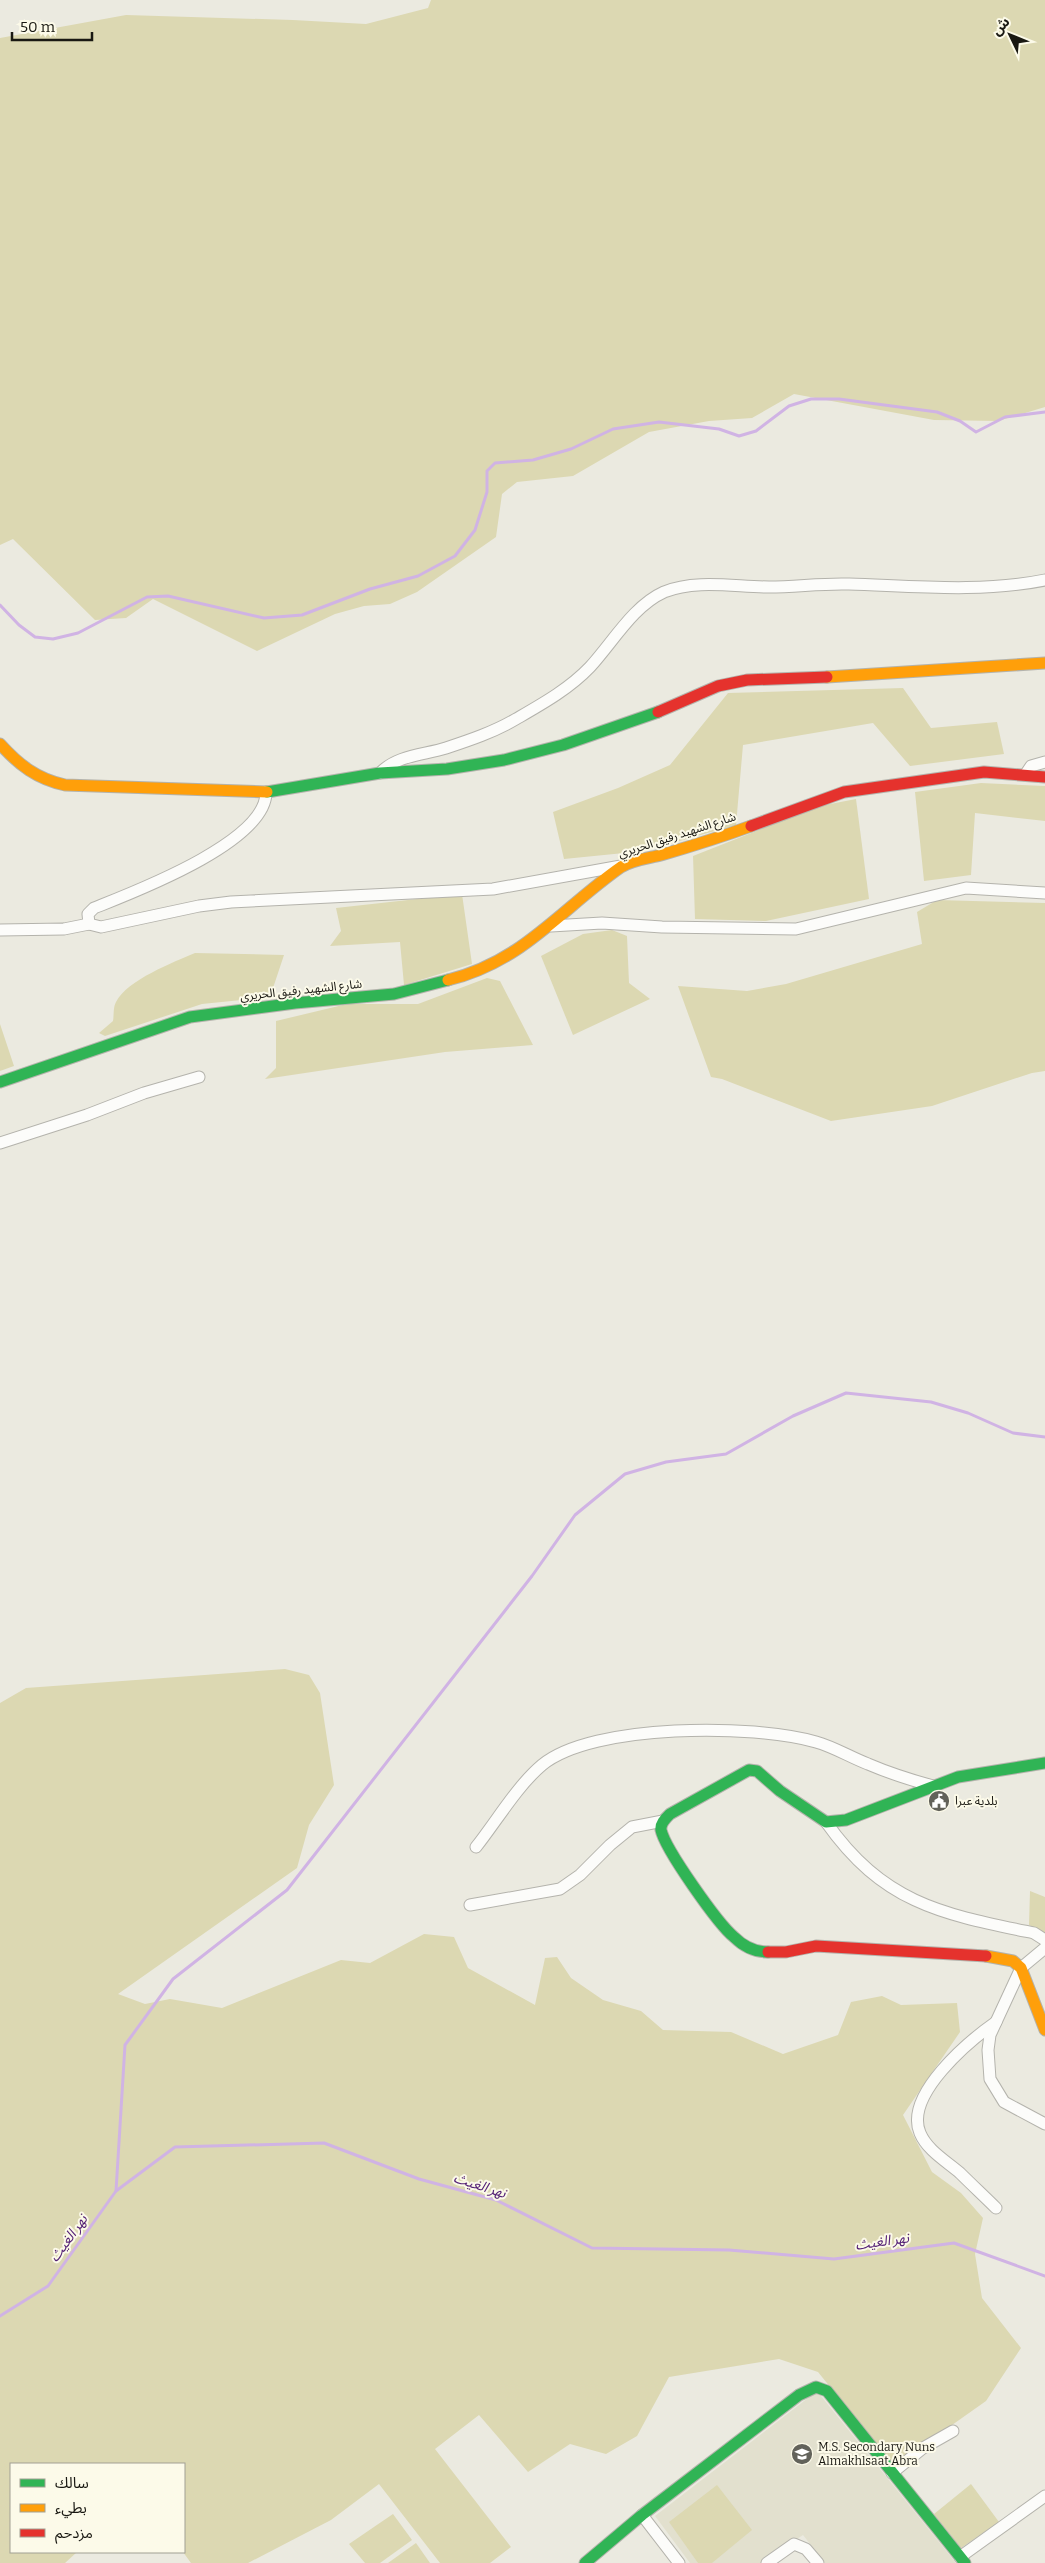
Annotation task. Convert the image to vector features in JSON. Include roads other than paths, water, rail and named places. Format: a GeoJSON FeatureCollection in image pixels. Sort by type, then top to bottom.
{"type":"FeatureCollection","features":[{"type":"Feature","properties":{"kind":"street"},"geometry":{"type":"LineString","coordinates":[[380,773],[397,760],[446,748],[492,731],[552,698],[589,668],[632,618],[652,599],[674,589],[690,585],[771,587],[848,584],[894,587],[959,587],[1045,580]]}},
{"type":"Feature","properties":{"kind":"street"},"geometry":{"type":"LineString","coordinates":[[0,744],[26,771],[53,784],[79,787],[266,792],[380,773],[447,769],[532,753],[620,727],[718,686],[747,680],[872,676],[1045,663]]}},
{"type":"Feature","properties":{"kind":"street"},"geometry":{"type":"LineString","coordinates":[[1025,775],[1032,766],[1045,762]]}},
{"type":"Feature","properties":{"kind":"street","name":"شارع الشهيد رفيق الحريري"},"geometry":{"type":"LineString","coordinates":[[0,1082],[190,1016],[329,999],[394,994],[441,984],[466,976],[500,960],[551,926],[623,866],[712,840],[844,792],[984,772],[1045,777]]}},
{"type":"Feature","properties":{"kind":"street"},"geometry":{"type":"LineString","coordinates":[[89,924],[88,914],[94,908],[177,872],[236,836],[262,810],[266,792]]}},
{"type":"Feature","properties":{"kind":"street"},"geometry":{"type":"LineString","coordinates":[[0,930],[64,929],[89,924],[101,927],[199,906],[231,902],[493,889],[623,866]]}},
{"type":"Feature","properties":{"kind":"street"},"geometry":{"type":"LineString","coordinates":[[551,926],[602,923],[662,927],[796,929],[966,888],[1045,893]]}},
{"type":"Feature","properties":{"kind":"street"},"geometry":{"type":"LineString","coordinates":[[0,1143],[87,1115],[144,1092],[199,1077]]}},
{"type":"Feature","properties":{"kind":"street"},"geometry":{"type":"LineString","coordinates":[[476,1847],[531,1776],[544,1764],[583,1744],[621,1735],[704,1731],[805,1739],[831,1747],[892,1773],[933,1786]]}},
{"type":"Feature","properties":{"kind":"street"},"geometry":{"type":"LineString","coordinates":[[826,1822],[841,1822],[958,1777],[1045,1763]]}},
{"type":"Feature","properties":{"kind":"street"},"geometry":{"type":"LineString","coordinates":[[470,1905],[560,1889],[575,1879],[610,1845],[632,1827],[663,1821],[670,1814],[744,1771],[754,1770],[780,1792],[826,1822],[843,1847],[885,1885],[902,1896],[942,1912],[1034,1933],[1045,1940]]}},
{"type":"Feature","properties":{"kind":"street"},"geometry":{"type":"LineString","coordinates":[[663,1821],[662,1834],[676,1862],[733,1937],[755,1952],[786,1952],[816,1946],[1001,1957],[1013,1961],[1021,1968],[1045,2030]]}},
{"type":"Feature","properties":{"kind":"street"},"geometry":{"type":"LineString","coordinates":[[1045,1948],[1021,1968],[990,2035],[988,2050],[990,2078],[1004,2102],[1045,2124]]}},
{"type":"Feature","properties":{"kind":"street"},"geometry":{"type":"LineString","coordinates":[[996,2022],[947,2064],[936,2078],[922,2101],[917,2124],[927,2144],[996,2208]]}},
{"type":"Feature","properties":{"kind":"street"},"geometry":{"type":"LineString","coordinates":[[585,2563],[642,2515],[799,2395],[816,2387],[827,2391],[963,2560],[1045,2496]]}},
{"type":"Feature","properties":{"kind":"street"},"geometry":{"type":"LineString","coordinates":[[892,2473],[923,2448],[953,2431]]}},
{"type":"Feature","properties":{"kind":"street"},"geometry":{"type":"LineString","coordinates":[[642,2515],[679,2563]]}},
{"type":"Feature","properties":{"kind":"street"},"geometry":{"type":"LineString","coordinates":[[767,2563],[794,2544],[806,2549],[818,2563]]}},
{"type":"Feature","properties":{"kind":"waterway"},"geometry":{"type":"LineString","coordinates":[[0,605],[19,625],[35,637],[53,639],[78,633],[147,597],[168,596],[264,618],[302,615],[370,589],[418,576],[455,556],[475,530],[487,492],[487,471],[495,463],[533,460],[571,449],[613,429],[659,422],[719,429],[739,436],[756,431],[789,406],[811,399],[839,399],[937,412],[960,421],[976,432],[1005,417],[1045,412]]}},
{"type":"Feature","properties":{"kind":"waterway"},"geometry":{"type":"LineString","coordinates":[[116,2191],[125,2045],[173,1979],[287,1890],[532,1576],[575,1515],[625,1474],[666,1462],[726,1454],[793,1416],[846,1393],[931,1402],[968,1413],[1013,1433],[1045,1437]]}},
{"type":"Feature","properties":{"kind":"waterway","name":"نهر الغيث"},"geometry":{"type":"LineString","coordinates":[[0,2316],[48,2286],[116,2191],[175,2147],[324,2143],[419,2179],[496,2200],[592,2248],[729,2250],[834,2259],[954,2243],[1045,2276]]}},
{"type":"Feature","properties":{"kind":"place","name":"بلدية عبرا"},"geometry":{"type":"Point","coordinates":[939,1801]}},
{"type":"Feature","properties":{"kind":"place","name":"M.S. Secondary Nuns Almakhlsaat Abra"},"geometry":{"type":"Point","coordinates":[802,2454]}}]}
